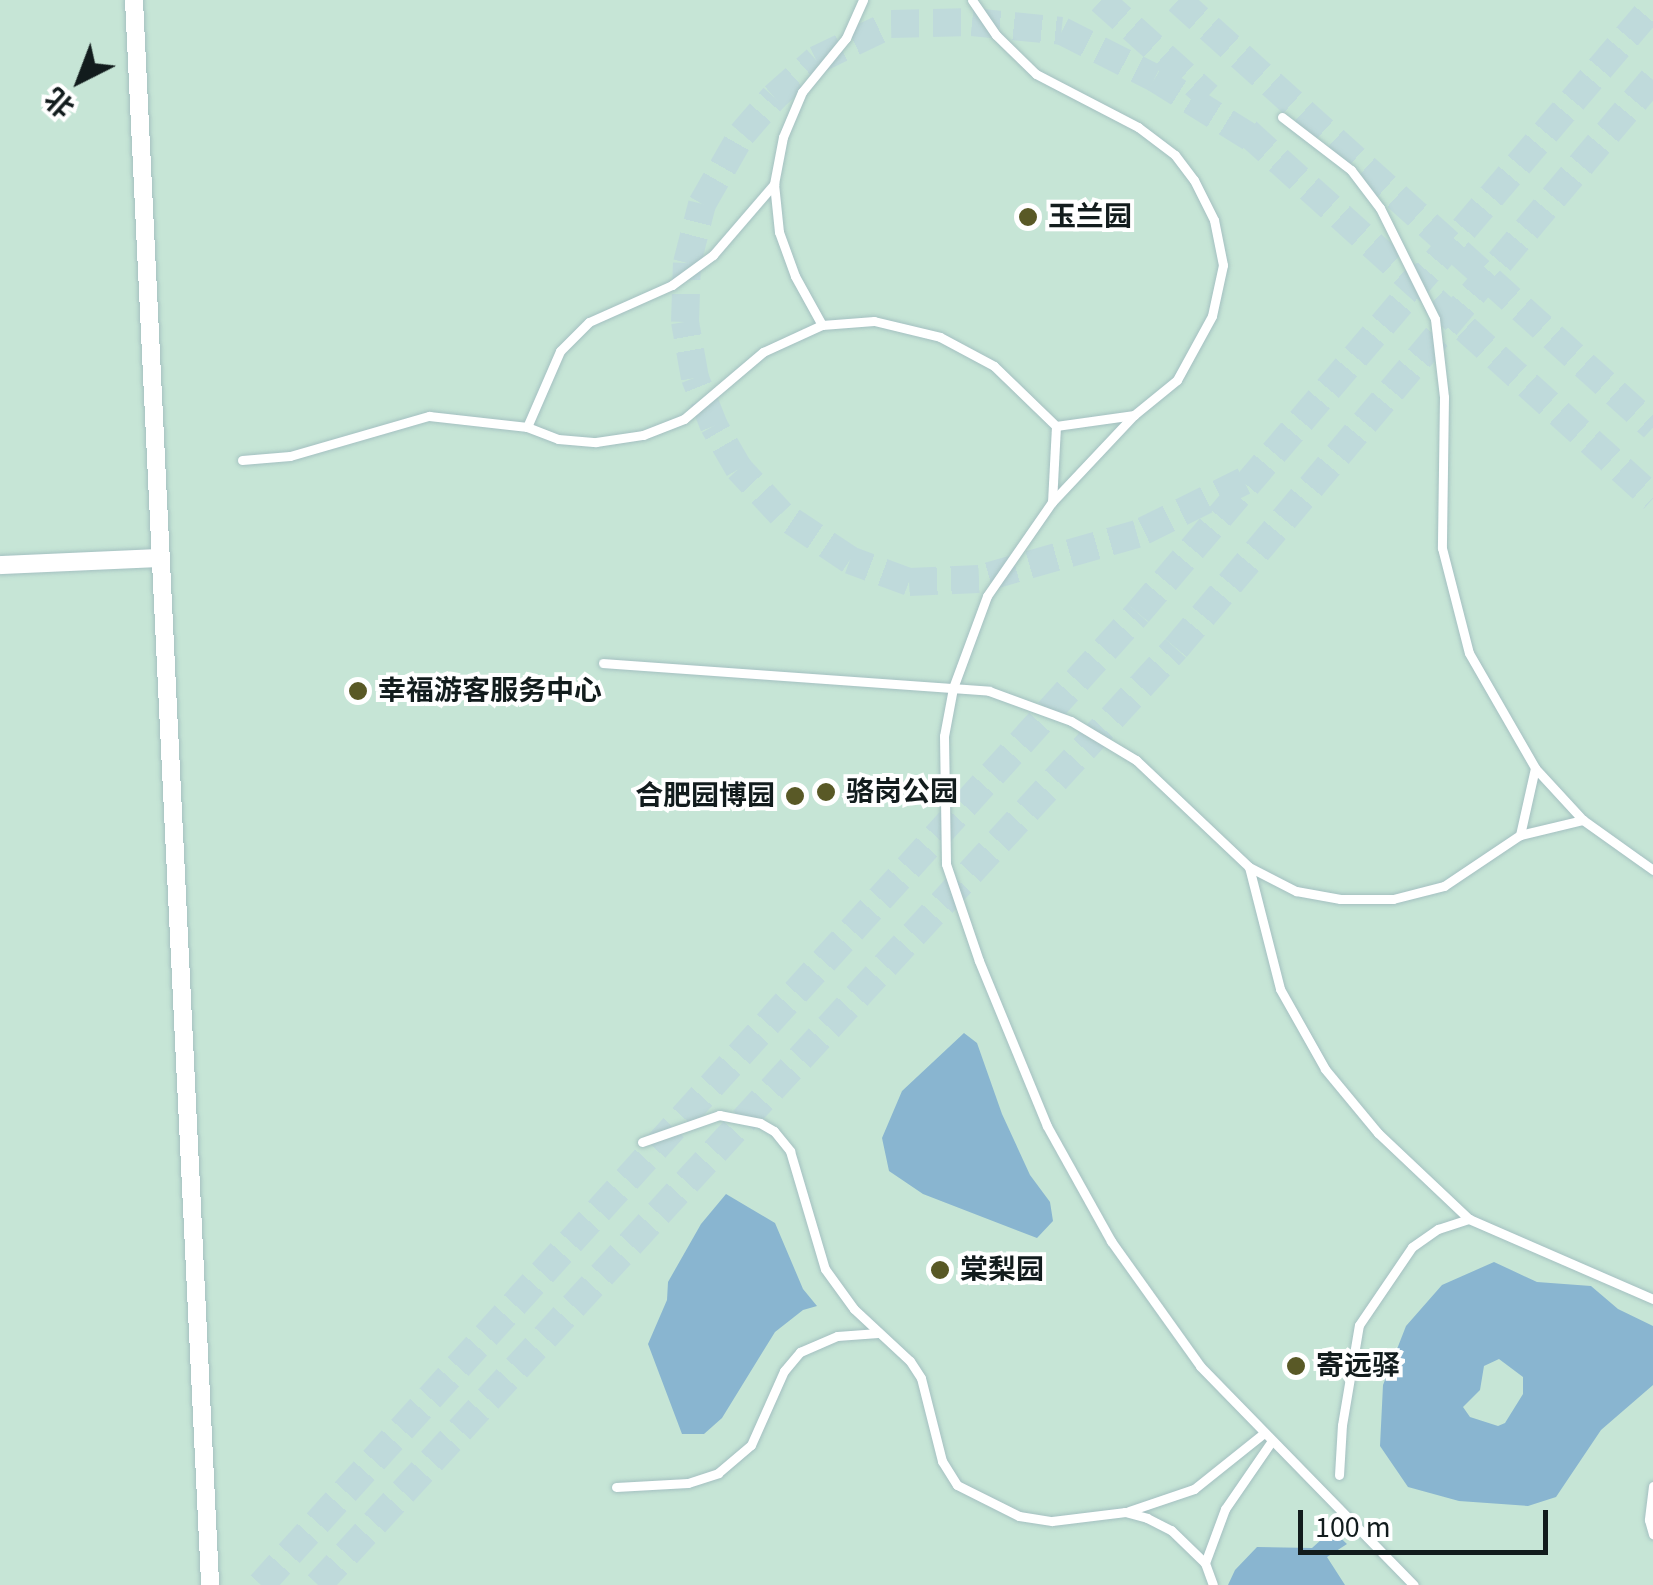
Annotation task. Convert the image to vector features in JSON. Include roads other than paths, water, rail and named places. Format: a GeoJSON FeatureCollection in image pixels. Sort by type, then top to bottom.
{"type":"FeatureCollection","features":[{"type":"Feature","properties":{"kind":"street"},"geometry":{"type":"LineString","coordinates":[[134,0],[210,1585]]}},
{"type":"Feature","properties":{"kind":"street"},"geometry":{"type":"LineString","coordinates":[[0,565],[160,558]]}},
{"type":"Feature","properties":{"kind":"lane"},"geometry":{"type":"LineString","coordinates":[[822,326],[784,246],[774,184],[783,137],[802,92],[846,38],[863,0]]}},
{"type":"Feature","properties":{"kind":"lane"},"geometry":{"type":"LineString","coordinates":[[972,0],[996,36],[1036,74],[1138,127],[1175,156],[1194,180],[1214,220],[1223,265],[1212,316],[1177,380],[1134,415],[1052,502],[987,596],[953,688],[944,736],[946,864],[979,960],[1040,1108],[1111,1241],[1200,1366],[1414,1585]]}},
{"type":"Feature","properties":{"kind":"lane"},"geometry":{"type":"LineString","coordinates":[[1282,117],[1351,170],[1380,208],[1434,320],[1444,397],[1442,548],[1469,653],[1536,768],[1584,820],[1653,870]]}},
{"type":"Feature","properties":{"kind":"lane"},"geometry":{"type":"LineString","coordinates":[[527,428],[547,376],[570,341],[589,322],[672,286],[713,255],[774,184]]}},
{"type":"Feature","properties":{"kind":"lane"},"geometry":{"type":"LineString","coordinates":[[242,460],[290,456],[428,416],[527,428],[558,439],[596,442],[643,435],[684,419],[763,352],[822,326],[874,321],[940,337],[994,366],[1056,426],[1052,502]]}},
{"type":"Feature","properties":{"kind":"lane"},"geometry":{"type":"LineString","coordinates":[[1056,426],[1134,415]]}},
{"type":"Feature","properties":{"kind":"lane"},"geometry":{"type":"LineString","coordinates":[[604,663],[989,691],[1071,721],[1136,760],[1250,867],[1296,891],[1340,900],[1392,900],[1444,886],[1520,836],[1584,820]]}},
{"type":"Feature","properties":{"kind":"lane"},"geometry":{"type":"LineString","coordinates":[[1520,836],[1536,768]]}},
{"type":"Feature","properties":{"kind":"lane"},"geometry":{"type":"LineString","coordinates":[[1250,867],[1280,989],[1325,1069],[1378,1133],[1468,1219],[1653,1300]]}},
{"type":"Feature","properties":{"kind":"lane"},"geometry":{"type":"LineString","coordinates":[[642,1142],[719,1115],[760,1123],[774,1130],[790,1151],[825,1269],[878,1334],[902,1352],[921,1378],[942,1461],[958,1485],[1019,1516],[1052,1521],[1125,1512],[1194,1488],[1263,1434]]}},
{"type":"Feature","properties":{"kind":"lane"},"geometry":{"type":"LineString","coordinates":[[1339,1474],[1342,1425],[1359,1325],[1412,1247],[1438,1230],[1468,1219]]}},
{"type":"Feature","properties":{"kind":"lane"},"geometry":{"type":"LineString","coordinates":[[616,1486],[688,1483],[718,1473],[751,1444],[784,1370],[800,1352],[838,1336],[878,1334]]}},
{"type":"Feature","properties":{"kind":"lane"},"geometry":{"type":"LineString","coordinates":[[1205,1563],[1224,1509],[1272,1442]]}},
{"type":"Feature","properties":{"kind":"lane"},"geometry":{"type":"LineString","coordinates":[[1653,1486],[1649,1520],[1653,1534]]}},
{"type":"Feature","properties":{"kind":"lane"},"geometry":{"type":"LineString","coordinates":[[1125,1512],[1171,1530],[1205,1563],[1212,1585]]}},
{"type":"Feature","properties":{"kind":"water"},"geometry":{"type":"Polygon","coordinates":[[[964,1033],[977,1043],[1002,1114],[1030,1175],[1050,1202],[1053,1221],[1037,1238],[923,1194],[889,1171],[882,1138],[902,1091],[964,1033]]]}},
{"type":"Feature","properties":{"kind":"water"},"geometry":{"type":"Polygon","coordinates":[[[726,1194],[775,1223],[803,1289],[817,1306],[803,1310],[775,1332],[722,1418],[704,1434],[682,1434],[648,1344],[667,1300],[668,1282],[701,1224],[726,1194]]]}},
{"type":"Feature","properties":{"kind":"water"},"geometry":{"type":"Polygon","coordinates":[[[1494,1262],[1537,1282],[1591,1286],[1618,1309],[1653,1326],[1653,1385],[1601,1430],[1556,1497],[1528,1506],[1459,1501],[1408,1487],[1380,1446],[1383,1385],[1406,1326],[1442,1285],[1494,1262]],[[1499,1359],[1484,1366],[1480,1390],[1463,1407],[1470,1417],[1498,1426],[1505,1423],[1523,1394],[1523,1377],[1499,1359]]]}},
{"type":"Feature","properties":{"kind":"water"},"geometry":{"type":"Polygon","coordinates":[[[1332,1530],[1347,1544],[1327,1557],[1345,1585],[1228,1585],[1235,1570],[1257,1547],[1312,1548],[1332,1530]]]}},
{"type":"Feature","properties":{"kind":"tunnel"},"geometry":{"type":"LineString","coordinates":[[1101,0],[1208,96]]}},
{"type":"Feature","properties":{"kind":"tunnel"},"geometry":{"type":"LineString","coordinates":[[1178,0],[1653,427]]}},
{"type":"Feature","properties":{"kind":"tunnel"},"geometry":{"type":"LineString","coordinates":[[261,1585],[1138,613],[1653,6]]}},
{"type":"Feature","properties":{"kind":"tunnel"},"geometry":{"type":"LineString","coordinates":[[1244,481],[1137,534],[979,579],[909,582],[850,560],[781,514],[739,469],[714,426],[695,378],[685,322],[687,263],[702,204],[742,134],[774,97],[816,60],[891,24],[972,22],[1062,31],[1155,78],[1261,144]]}},
{"type":"Feature","properties":{"kind":"tunnel"},"geometry":{"type":"LineString","coordinates":[[318,1585],[1176,648],[1653,79]]}},
{"type":"Feature","properties":{"kind":"tunnel"},"geometry":{"type":"LineString","coordinates":[[1247,132],[1653,498]]}},
{"type":"Feature","properties":{"kind":"place","name":"玉兰园"},"geometry":{"type":"Point","coordinates":[1028,217]}},
{"type":"Feature","properties":{"kind":"place","name":"幸福游客服务中心"},"geometry":{"type":"Point","coordinates":[358,691]}},
{"type":"Feature","properties":{"kind":"place","name":"骆岗公园"},"geometry":{"type":"Point","coordinates":[826,792]}},
{"type":"Feature","properties":{"kind":"place","name":"合肥园博园"},"geometry":{"type":"Point","coordinates":[795,796]}},
{"type":"Feature","properties":{"kind":"place","name":"棠梨园"},"geometry":{"type":"Point","coordinates":[940,1270]}},
{"type":"Feature","properties":{"kind":"place","name":"寄远驿"},"geometry":{"type":"Point","coordinates":[1296,1366]}}]}
